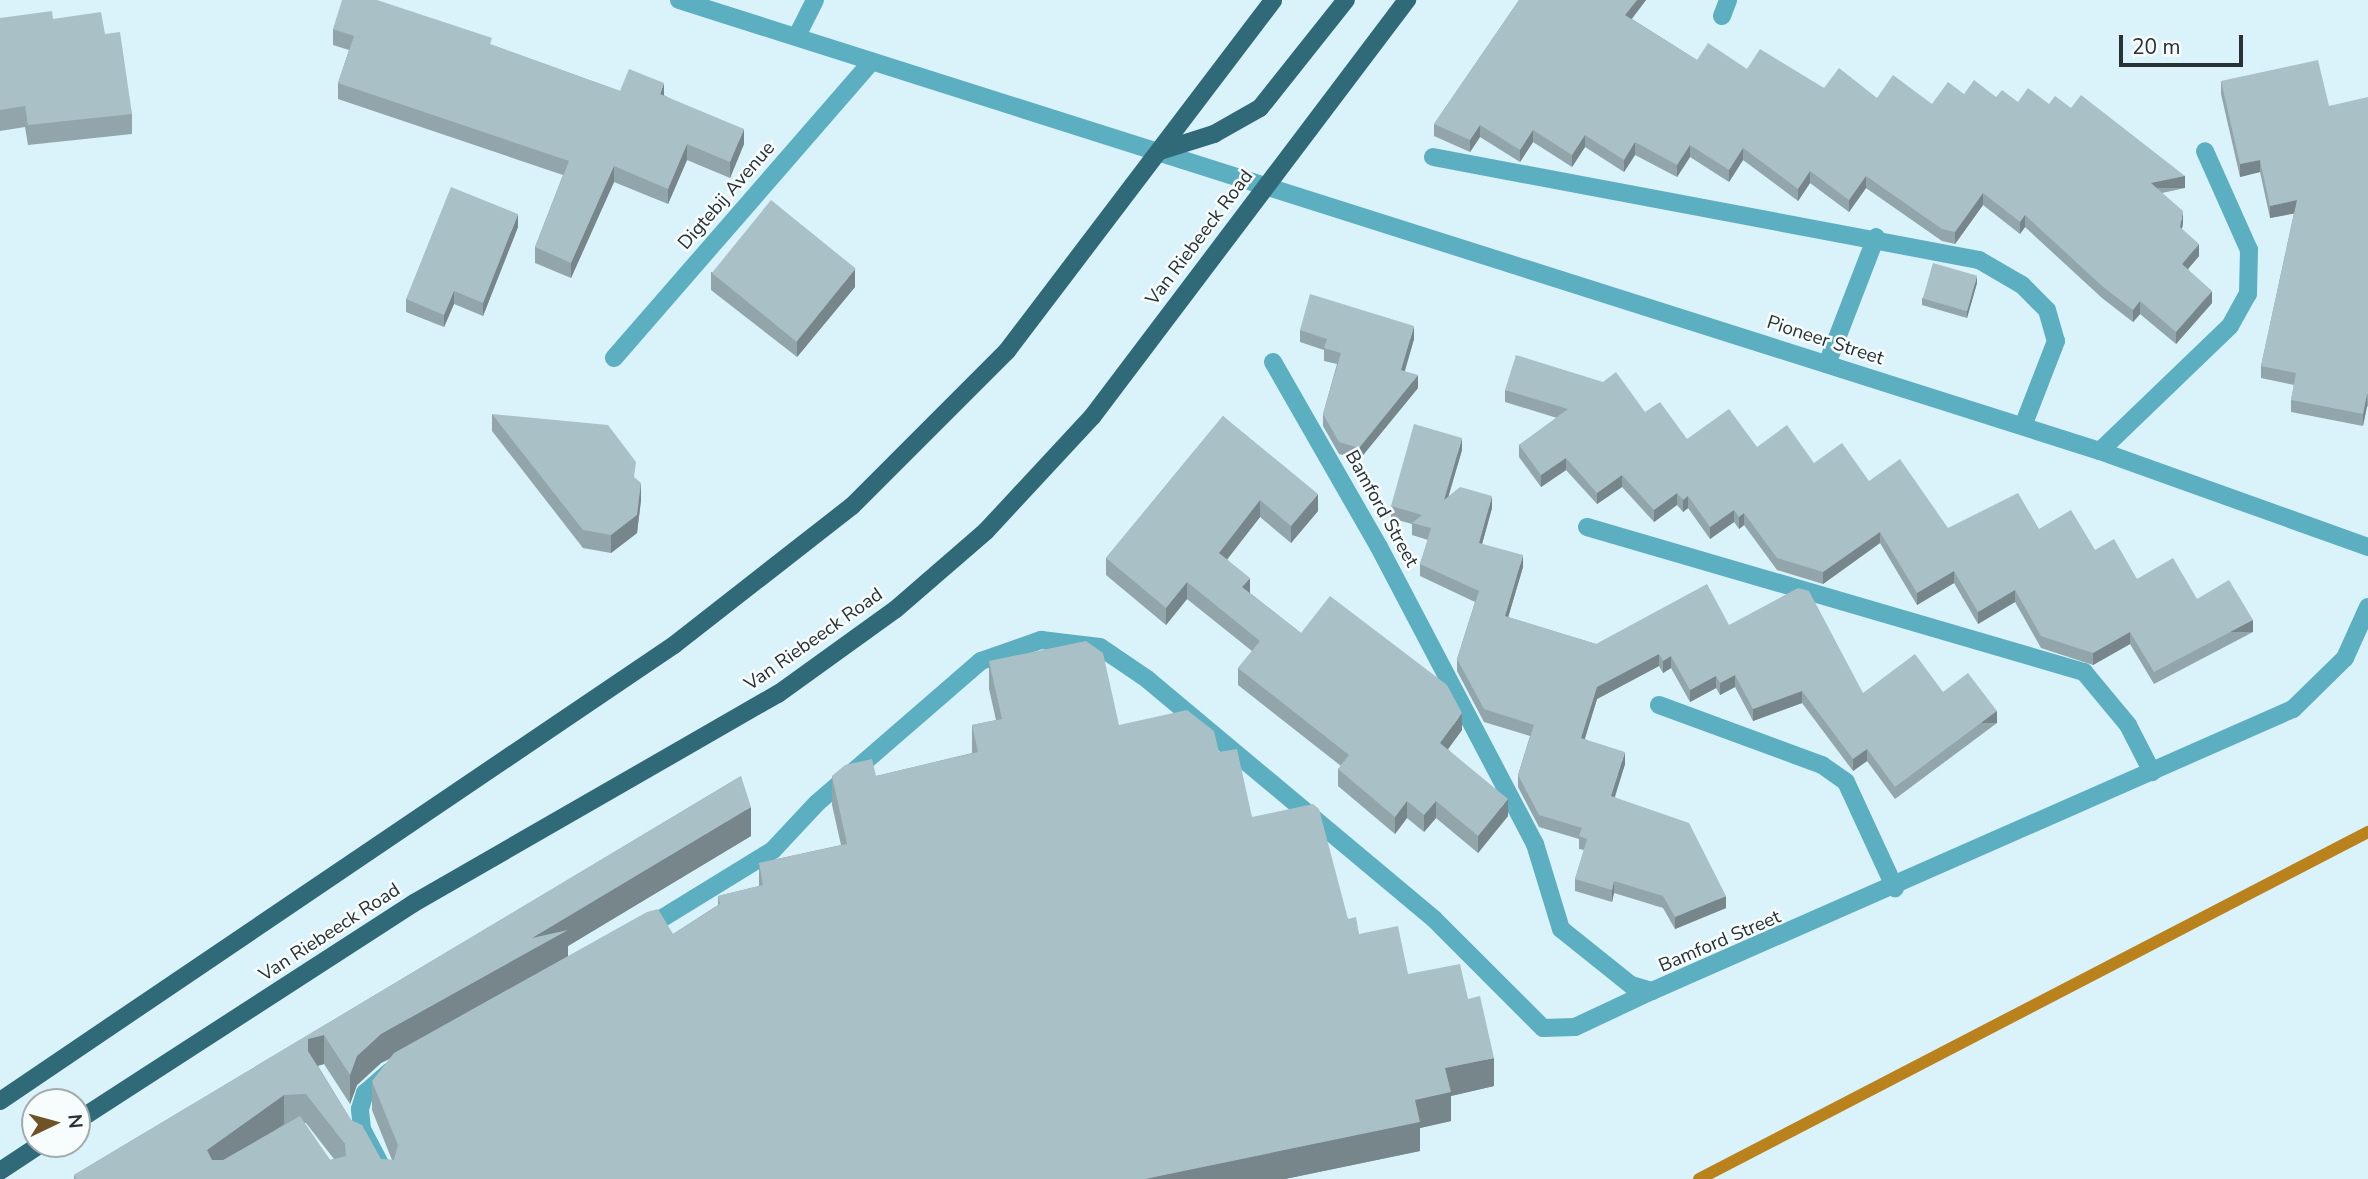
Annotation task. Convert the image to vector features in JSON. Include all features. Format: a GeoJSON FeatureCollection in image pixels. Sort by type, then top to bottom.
{"type":"FeatureCollection","features":[{"type":"Feature","properties":{"kind":"main road"},"geometry":{"type":"LineString","coordinates":[[0,1101],[674,645],[852,506],[1007,351],[1273,0]]}},
{"type":"Feature","properties":{"kind":"main road"},"geometry":{"type":"LineString","coordinates":[[1160,151],[1214,134],[1260,108],[1346,0]]}},
{"type":"Feature","properties":{"kind":"main road","name":"Van Riebeeck Road"},"geometry":{"type":"LineString","coordinates":[[91,1112],[414,904],[778,694],[896,609],[986,531],[1092,417],[1407,0]]}},
{"type":"Feature","properties":{"kind":"main road"},"geometry":{"type":"LineString","coordinates":[[0,1171],[21,1157]]}},
{"type":"Feature","properties":{"kind":"street"},"geometry":{"type":"LineString","coordinates":[[679,0],[1160,151]]}},
{"type":"Feature","properties":{"kind":"street"},"geometry":{"type":"LineString","coordinates":[[797,36],[815,0]]}},
{"type":"Feature","properties":{"kind":"street","name":"Digtebij Avenue"},"geometry":{"type":"LineString","coordinates":[[614,358],[873,61]]}},
{"type":"Feature","properties":{"kind":"street","name":"Pioneer Street"},"geometry":{"type":"LineString","coordinates":[[1160,151],[2100,451],[2368,547]]}},
{"type":"Feature","properties":{"kind":"street"},"geometry":{"type":"LineString","coordinates":[[2100,451],[2230,326],[2248,294],[2249,250],[2206,151]]}},
{"type":"Feature","properties":{"kind":"street"},"geometry":{"type":"LineString","coordinates":[[1433,157],[1876,237],[1979,260],[2022,285],[2047,310],[2056,341],[2023,426]]}},
{"type":"Feature","properties":{"kind":"street"},"geometry":{"type":"LineString","coordinates":[[1827,364],[1876,237]]}},
{"type":"Feature","properties":{"kind":"street","name":"Bamford Street"},"geometry":{"type":"LineString","coordinates":[[1273,362],[1380,547],[1535,844],[1560,929],[1631,985],[1652,991],[1895,888],[2293,709],[2322,687],[2368,607]]}},
{"type":"Feature","properties":{"kind":"street"},"geometry":{"type":"LineString","coordinates":[[1587,527],[2084,672],[2127,724],[2152,772]]}},
{"type":"Feature","properties":{"kind":"street"},"geometry":{"type":"LineString","coordinates":[[622,942],[773,850],[817,803],[981,661],[1041,640],[1100,647],[1147,679],[1434,919],[1543,1028],[1575,1027],[1652,991]]}},
{"type":"Feature","properties":{"kind":"street"},"geometry":{"type":"LineString","coordinates":[[1659,705],[1822,765],[1846,782],[1895,888]]}},
{"type":"Feature","properties":{"kind":"street"},"geometry":{"type":"LineString","coordinates":[[385,1179],[362,1129],[360,1109],[365,1093],[410,1059]]}},
{"type":"Feature","properties":{"kind":"street"},"geometry":{"type":"LineString","coordinates":[[340,1109],[385,1179]]}},
{"type":"Feature","properties":{"kind":"building"},"geometry":{"type":"Polygon","coordinates":[[[342,0],[377,0],[492,38],[490,44],[620,91],[629,69],[664,83],[660,94],[744,129],[730,162],[687,144],[668,189],[614,166],[571,263],[535,247],[569,161],[338,83],[354,36],[333,29],[342,0]]]}},
{"type":"Feature","properties":{"kind":"building"},"geometry":{"type":"Polygon","coordinates":[[[1519,0],[1637,0],[1625,15],[1697,60],[1708,43],[1747,69],[1760,49],[1824,88],[1839,68],[1877,98],[1893,75],[1932,104],[1948,82],[1964,94],[1974,80],[1996,97],[2002,90],[2018,102],[2028,88],[2049,104],[2055,96],[2071,108],[2081,95],[2185,176],[2151,183],[2183,211],[2180,227],[2199,244],[2182,264],[2212,291],[2176,332],[2140,301],[2133,310],[2102,286],[2025,215],[2020,222],[1983,193],[1955,232],[1942,229],[1866,176],[1849,200],[1810,171],[1798,189],[1743,148],[1729,170],[1690,145],[1677,165],[1635,142],[1624,160],[1585,135],[1572,155],[1533,130],[1520,150],[1480,125],[1470,140],[1434,124],[1519,0]]]}},
{"type":"Feature","properties":{"kind":"building"},"geometry":{"type":"Polygon","coordinates":[[[52,11],[53,19],[101,12],[105,34],[120,32],[132,114],[28,125],[25,106],[0,110],[0,18],[52,11]]]}},
{"type":"Feature","properties":{"kind":"building"},"geometry":{"type":"Polygon","coordinates":[[[2318,60],[2329,106],[2368,97],[2368,394],[2363,414],[2291,400],[2296,373],[2261,366],[2297,200],[2270,206],[2260,160],[2240,164],[2221,81],[2318,60]]]}},
{"type":"Feature","properties":{"kind":"building"},"geometry":{"type":"Polygon","coordinates":[[[451,187],[518,214],[483,303],[454,291],[444,315],[406,299],[451,187]]]}},
{"type":"Feature","properties":{"kind":"building"},"geometry":{"type":"Polygon","coordinates":[[[771,200],[856,269],[797,342],[712,273],[771,200]]]}},
{"type":"Feature","properties":{"kind":"building"},"geometry":{"type":"Polygon","coordinates":[[[1933,263],[1977,276],[1967,311],[1923,299],[1933,263]]]}},
{"type":"Feature","properties":{"kind":"building"},"geometry":{"type":"Polygon","coordinates":[[[1310,294],[1414,326],[1401,370],[1418,375],[1359,448],[1339,442],[1323,414],[1341,353],[1324,348],[1327,339],[1300,330],[1310,294]]]}},
{"type":"Feature","properties":{"kind":"building"},"geometry":{"type":"Polygon","coordinates":[[[1516,355],[1603,382],[1616,372],[1645,412],[1660,402],[1687,439],[1729,409],[1757,447],[1787,425],[1814,463],[1842,443],[1869,481],[1900,459],[1948,528],[2018,493],[2039,529],[2071,510],[2095,550],[2114,539],[2137,579],[2173,558],[2197,599],[2229,580],[2253,620],[2154,672],[2130,632],[2093,653],[2041,636],[2015,590],[1978,612],[1954,571],[1917,593],[1880,532],[1823,572],[1777,558],[1744,513],[1739,517],[1734,510],[1710,527],[1688,496],[1683,500],[1677,493],[1654,510],[1622,475],[1597,493],[1566,458],[1541,475],[1519,445],[1568,409],[1505,390],[1516,355]]]}},
{"type":"Feature","properties":{"kind":"building"},"geometry":{"type":"Polygon","coordinates":[[[492,414],[608,425],[636,462],[634,477],[641,483],[637,515],[611,535],[583,530],[492,414]]]}},
{"type":"Feature","properties":{"kind":"building"},"geometry":{"type":"Polygon","coordinates":[[[1223,416],[1318,494],[1291,526],[1260,500],[1219,553],[1250,578],[1242,587],[1301,633],[1330,596],[1447,685],[1462,713],[1440,743],[1508,799],[1478,836],[1436,801],[1424,815],[1407,801],[1395,817],[1338,769],[1349,755],[1238,668],[1260,641],[1187,582],[1166,608],[1106,558],[1223,416]]]}},
{"type":"Feature","properties":{"kind":"building"},"geometry":{"type":"Polygon","coordinates":[[[1414,424],[1462,438],[1444,500],[1460,487],[1492,496],[1479,543],[1523,555],[1505,616],[1596,644],[1707,584],[1729,625],[1798,588],[1809,591],[1863,693],[1915,654],[1943,692],[1968,673],[1997,711],[1895,787],[1867,749],[1853,759],[1802,691],[1753,709],[1735,675],[1720,683],[1716,676],[1690,690],[1671,656],[1663,661],[1659,654],[1597,687],[1581,738],[1625,752],[1611,796],[1689,823],[1726,896],[1675,917],[1663,896],[1614,881],[1612,890],[1575,879],[1587,839],[1579,836],[1582,828],[1539,815],[1518,775],[1534,725],[1484,709],[1457,659],[1479,591],[1420,564],[1431,528],[1412,523],[1422,515],[1391,506],[1414,424]]]}},
{"type":"Feature","properties":{"kind":"building"},"geometry":{"type":"Polygon","coordinates":[[[1086,641],[1103,653],[1119,725],[1187,710],[1214,731],[1219,752],[1237,749],[1252,817],[1313,804],[1319,809],[1348,919],[1356,917],[1359,934],[1398,926],[1408,974],[1460,964],[1468,999],[1480,996],[1494,1058],[1445,1068],[1451,1092],[1415,1100],[1420,1122],[1145,1179],[76,1179],[74,1175],[741,776],[751,807],[532,938],[568,930],[381,1034],[357,1056],[350,1075],[324,1035],[308,1039],[308,1051],[351,1120],[362,1125],[381,1159],[394,1160],[398,1145],[372,1081],[394,1053],[647,912],[658,909],[673,934],[720,904],[718,896],[763,885],[759,863],[847,844],[832,776],[845,765],[872,759],[876,776],[978,752],[972,725],[1002,719],[989,661],[1086,641]],[[306,1094],[284,1095],[207,1150],[212,1160],[223,1160],[300,1116],[330,1160],[346,1156],[345,1144],[306,1094]]]}},
{"type":"Feature","properties":{"kind":"waterway"},"geometry":{"type":"LineString","coordinates":[[1699,1179],[2368,832]]}}]}
